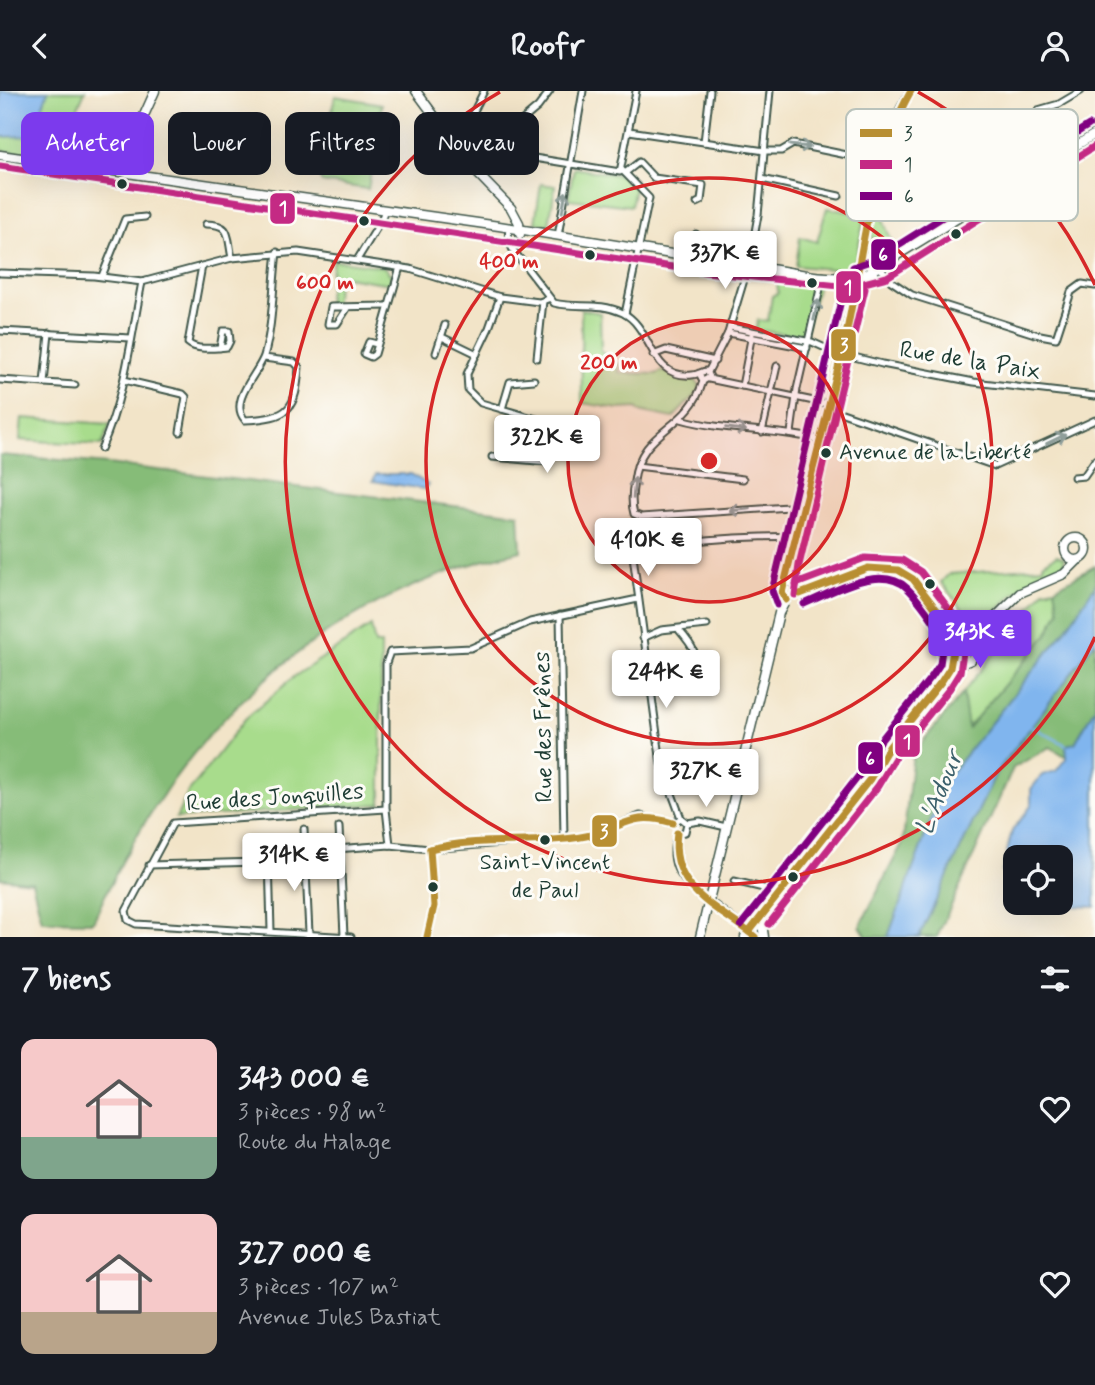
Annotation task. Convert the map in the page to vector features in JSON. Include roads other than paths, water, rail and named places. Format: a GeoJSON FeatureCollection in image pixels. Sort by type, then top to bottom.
{"type":"FeatureCollection","features":[{"type":"Feature","properties":{"kind":"main road"},"geometry":{"type":"LineString","coordinates":[[146,112],[155,91]]}},
{"type":"Feature","properties":{"kind":"main road"},"geometry":{"type":"LineString","coordinates":[[416,91],[432,112]]}},
{"type":"Feature","properties":{"kind":"main road"},"geometry":{"type":"LineString","coordinates":[[901,109],[911,91]]}},
{"type":"Feature","properties":{"kind":"main road"},"geometry":{"type":"LineString","coordinates":[[1078,145],[1095,134]]}},
{"type":"Feature","properties":{"kind":"main road"},"geometry":{"type":"LineString","coordinates":[[0,155],[21,158]]}},
{"type":"Feature","properties":{"kind":"main road"},"geometry":{"type":"LineString","coordinates":[[147,175],[822,277],[857,277],[881,268]]}},
{"type":"Feature","properties":{"kind":"main road"},"geometry":{"type":"LineString","coordinates":[[480,175],[506,202],[520,232]]}},
{"type":"Feature","properties":{"kind":"main road"},"geometry":{"type":"LineString","coordinates":[[786,600],[794,601],[791,569],[796,537],[852,302],[868,221]]}},
{"type":"Feature","properties":{"kind":"main road"},"geometry":{"type":"LineString","coordinates":[[852,302],[868,278],[956,221]]}},
{"type":"Feature","properties":{"kind":"main road"},"geometry":{"type":"LineString","coordinates":[[640,249],[695,255],[743,265]]}},
{"type":"Feature","properties":{"kind":"main road"},"geometry":{"type":"LineString","coordinates":[[862,251],[869,263],[881,268]]}},
{"type":"Feature","properties":{"kind":"main road"},"geometry":{"type":"LineString","coordinates":[[822,277],[846,286],[852,302]]}},
{"type":"Feature","properties":{"kind":"main road"},"geometry":{"type":"LineString","coordinates":[[876,770],[882,757],[945,676],[952,657],[1033,587],[1070,569],[1074,559],[1091,547],[1078,538],[1070,539],[1065,551],[1074,559]]}},
{"type":"Feature","properties":{"kind":"main road"},"geometry":{"type":"LineString","coordinates":[[708,901],[750,935],[780,892],[961,664],[971,660],[965,646],[918,579],[898,566],[871,564],[820,584],[794,587],[782,593],[786,600]]}},
{"type":"Feature","properties":{"kind":"main road"},"geometry":{"type":"LineString","coordinates":[[700,937],[776,623],[786,600]]}},
{"type":"Feature","properties":{"kind":"main road"},"geometry":{"type":"LineString","coordinates":[[952,657],[961,664]]}},
{"type":"Feature","properties":{"kind":"main road"},"geometry":{"type":"LineString","coordinates":[[761,917],[764,937]]}},
{"type":"Feature","properties":{"kind":"street"},"geometry":{"type":"LineString","coordinates":[[474,112],[484,91]]}},
{"type":"Feature","properties":{"kind":"street"},"geometry":{"type":"LineString","coordinates":[[531,112],[550,91]]}},
{"type":"Feature","properties":{"kind":"street"},"geometry":{"type":"LineString","coordinates":[[558,237],[583,91]]}},
{"type":"Feature","properties":{"kind":"street"},"geometry":{"type":"LineString","coordinates":[[623,171],[636,91]]}},
{"type":"Feature","properties":{"kind":"street"},"geometry":{"type":"LineString","coordinates":[[704,142],[710,91]]}},
{"type":"Feature","properties":{"kind":"street"},"geometry":{"type":"LineString","coordinates":[[770,91],[762,179],[729,330],[697,398],[681,419],[651,441],[637,466],[633,511],[641,517],[803,509]]}},
{"type":"Feature","properties":{"kind":"street"},"geometry":{"type":"LineString","coordinates":[[1042,109],[1059,104],[1081,91]]}},
{"type":"Feature","properties":{"kind":"street"},"geometry":{"type":"LineString","coordinates":[[629,131],[765,151],[781,151],[793,143],[846,154]]}},
{"type":"Feature","properties":{"kind":"street"},"geometry":{"type":"LineString","coordinates":[[539,159],[617,173],[639,162],[654,178],[703,185],[701,201],[697,203]]}},
{"type":"Feature","properties":{"kind":"street"},"geometry":{"type":"LineString","coordinates":[[623,171],[649,198],[625,314]]}},
{"type":"Feature","properties":{"kind":"street"},"geometry":{"type":"LineString","coordinates":[[762,179],[839,195]]}},
{"type":"Feature","properties":{"kind":"street"},"geometry":{"type":"LineString","coordinates":[[357,260],[382,221],[384,212]]}},
{"type":"Feature","properties":{"kind":"street"},"geometry":{"type":"LineString","coordinates":[[102,277],[125,219],[145,218]]}},
{"type":"Feature","properties":{"kind":"street"},"geometry":{"type":"LineString","coordinates":[[206,224],[221,224],[226,228],[232,258]]}},
{"type":"Feature","properties":{"kind":"street"},"geometry":{"type":"LineString","coordinates":[[509,230],[513,250],[545,300],[537,358]]}},
{"type":"Feature","properties":{"kind":"street"},"geometry":{"type":"LineString","coordinates":[[695,255],[696,234]]}},
{"type":"Feature","properties":{"kind":"street"},"geometry":{"type":"LineString","coordinates":[[264,358],[297,363],[299,369],[292,406],[284,413],[245,421],[241,414],[242,399],[264,358],[277,252]]}},
{"type":"Feature","properties":{"kind":"street"},"geometry":{"type":"LineString","coordinates":[[0,273],[102,277],[142,282],[232,258],[277,252],[357,260],[400,267],[500,297],[545,300],[561,305],[589,304],[625,314],[634,322],[653,355],[673,372],[691,376],[699,373],[828,406],[995,466],[1095,420]]}},
{"type":"Feature","properties":{"kind":"street"},"geometry":{"type":"LineString","coordinates":[[202,266],[188,343],[193,347],[220,348]]}},
{"type":"Feature","properties":{"kind":"street"},"geometry":{"type":"LineString","coordinates":[[377,344],[400,267]]}},
{"type":"Feature","properties":{"kind":"street"},"geometry":{"type":"LineString","coordinates":[[881,268],[903,291],[1035,334],[1056,338],[1070,292],[1082,284],[1095,285]]}},
{"type":"Feature","properties":{"kind":"street"},"geometry":{"type":"LineString","coordinates":[[791,433],[798,398],[797,389],[822,277]]}},
{"type":"Feature","properties":{"kind":"street"},"geometry":{"type":"LineString","coordinates":[[102,449],[113,423],[124,380],[142,282]]}},
{"type":"Feature","properties":{"kind":"street"},"geometry":{"type":"LineString","coordinates":[[500,297],[467,374],[468,390],[474,398],[502,409],[567,428]]}},
{"type":"Feature","properties":{"kind":"street"},"geometry":{"type":"LineString","coordinates":[[348,307],[388,306]]}},
{"type":"Feature","properties":{"kind":"street"},"geometry":{"type":"LineString","coordinates":[[436,353],[445,325]]}},
{"type":"Feature","properties":{"kind":"street","name":"Rue de la Paix"},"geometry":{"type":"LineString","coordinates":[[729,330],[974,382],[1095,396]]}},
{"type":"Feature","properties":{"kind":"street"},"geometry":{"type":"LineString","coordinates":[[0,331],[131,338]]}},
{"type":"Feature","properties":{"kind":"street"},"geometry":{"type":"LineString","coordinates":[[44,383],[49,333]]}},
{"type":"Feature","properties":{"kind":"street"},"geometry":{"type":"LineString","coordinates":[[742,386],[752,334]]}},
{"type":"Feature","properties":{"kind":"street"},"geometry":{"type":"LineString","coordinates":[[442,337],[477,354]]}},
{"type":"Feature","properties":{"kind":"street"},"geometry":{"type":"LineString","coordinates":[[653,355],[671,351],[715,361]]}},
{"type":"Feature","properties":{"kind":"street"},"geometry":{"type":"LineString","coordinates":[[762,432],[777,366]]}},
{"type":"Feature","properties":{"kind":"street"},"geometry":{"type":"LineString","coordinates":[[0,380],[75,385]]}},
{"type":"Feature","properties":{"kind":"street"},"geometry":{"type":"LineString","coordinates":[[124,380],[183,394],[186,397],[180,432]]}},
{"type":"Feature","properties":{"kind":"street"},"geometry":{"type":"LineString","coordinates":[[502,409],[510,382],[534,380]]}},
{"type":"Feature","properties":{"kind":"street"},"geometry":{"type":"LineString","coordinates":[[681,419],[762,432],[791,433],[820,440]]}},
{"type":"Feature","properties":{"kind":"street"},"geometry":{"type":"LineString","coordinates":[[492,457],[548,462],[553,454],[555,426]]}},
{"type":"Feature","properties":{"kind":"street"},"geometry":{"type":"LineString","coordinates":[[1074,477],[1084,476],[1095,460]]}},
{"type":"Feature","properties":{"kind":"street"},"geometry":{"type":"LineString","coordinates":[[637,466],[743,479]]}},
{"type":"Feature","properties":{"kind":"street"},"geometry":{"type":"LineString","coordinates":[[726,827],[700,821],[687,823],[681,818],[661,764],[632,564],[636,552],[702,541],[796,537]]}},
{"type":"Feature","properties":{"kind":"street"},"geometry":{"type":"LineString","coordinates":[[390,845],[386,809],[386,663],[390,652],[471,648],[519,626],[638,599]]}},
{"type":"Feature","properties":{"kind":"street","name":"Rue des Frênes"},"geometry":{"type":"LineString","coordinates":[[560,615],[564,838]]}},
{"type":"Feature","properties":{"kind":"street"},"geometry":{"type":"LineString","coordinates":[[643,638],[661,630],[707,625]]}},
{"type":"Feature","properties":{"kind":"street"},"geometry":{"type":"LineString","coordinates":[[679,630],[694,647],[696,664],[691,677]]}},
{"type":"Feature","properties":{"kind":"street","name":"Rue des Jonquilles"},"geometry":{"type":"LineString","coordinates":[[149,865],[170,825],[178,821],[386,809]]}},
{"type":"Feature","properties":{"kind":"street"},"geometry":{"type":"LineString","coordinates":[[351,937],[271,931],[232,934],[131,923],[126,911],[149,865],[246,862],[281,853],[390,845],[430,849],[587,836],[632,817],[655,817],[673,823],[677,833],[673,859],[681,878],[708,901]]}},
{"type":"Feature","properties":{"kind":"street"},"geometry":{"type":"LineString","coordinates":[[673,823],[681,818]]}},
{"type":"Feature","properties":{"kind":"street"},"geometry":{"type":"LineString","coordinates":[[677,833],[686,830],[687,823]]}},
{"type":"Feature","properties":{"kind":"street"},"geometry":{"type":"LineString","coordinates":[[339,827],[344,936]]}},
{"type":"Feature","properties":{"kind":"street"},"geometry":{"type":"LineString","coordinates":[[304,829],[309,933]]}},
{"type":"Feature","properties":{"kind":"street"},"geometry":{"type":"LineString","coordinates":[[427,937],[433,906],[430,849]]}},
{"type":"Feature","properties":{"kind":"street"},"geometry":{"type":"LineString","coordinates":[[269,858],[271,931]]}},
{"type":"Feature","properties":{"kind":"street"},"geometry":{"type":"LineString","coordinates":[[734,881],[780,892]]}},
{"type":"Feature","properties":{"kind":"water"},"geometry":{"type":"Polygon","coordinates":[[[0,91],[48,91],[41,112],[21,112],[21,136],[0,137],[0,91]]]}},
{"type":"Feature","properties":{"kind":"water"},"geometry":{"type":"Polygon","coordinates":[[[376,474],[411,474],[428,485],[424,489],[373,481],[376,474]]]}},
{"type":"Feature","properties":{"kind":"water"},"geometry":{"type":"Polygon","coordinates":[[[1095,586],[1095,642],[996,773],[919,937],[888,937],[946,779],[1064,632],[1095,586]]]}},
{"type":"Feature","properties":{"kind":"water"},"geometry":{"type":"Polygon","coordinates":[[[1095,708],[1095,907],[1073,906],[1073,845],[1009,845],[1012,831],[1031,806],[1031,789],[1042,775],[1056,771],[1067,757],[1066,745],[1075,743],[1095,708]]]}},
{"type":"Feature","properties":{"kind":"waterway"},"geometry":{"type":"LineString","coordinates":[[1031,726],[1066,745]]}},
{"type":"Feature","properties":{"kind":"place","name":"Avenue de la Liberté"},"geometry":{"type":"Point","coordinates":[826,453]}},
{"type":"Feature","properties":{"kind":"place","name":"Saint-Vincent de Paul"},"geometry":{"type":"Point","coordinates":[545,840]}},
{"type":"Feature","properties":{"kind":"water label","name":"L'Adour"},"geometry":{"type":"Point","coordinates":[940,793]}}]}
